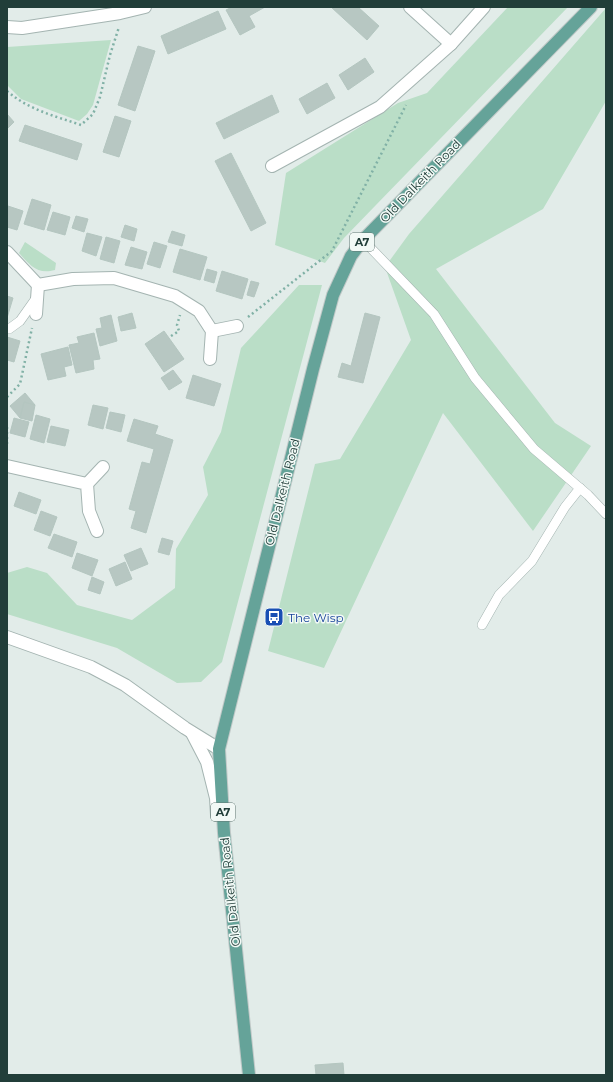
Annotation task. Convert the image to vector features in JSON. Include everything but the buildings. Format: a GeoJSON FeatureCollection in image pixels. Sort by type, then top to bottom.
{"type":"FeatureCollection","features":[{"type":"Feature","properties":{"kind":"main road","name":"Old Dalkeith Road"},"geometry":{"type":"LineString","coordinates":[[249,1075],[224,833],[220,749],[311,377],[333,295],[351,256],[363,240],[449,150],[591,7]]}},
{"type":"Feature","properties":{"kind":"street"},"geometry":{"type":"LineString","coordinates":[[7,27],[22,28],[120,13],[144,7]]}},
{"type":"Feature","properties":{"kind":"street"},"geometry":{"type":"LineString","coordinates":[[410,7],[451,44]]}},
{"type":"Feature","properties":{"kind":"street"},"geometry":{"type":"LineString","coordinates":[[272,166],[380,108],[451,44],[484,7]]}},
{"type":"Feature","properties":{"kind":"street"},"geometry":{"type":"LineString","coordinates":[[7,252],[38,291],[36,314]]}},
{"type":"Feature","properties":{"kind":"street"},"geometry":{"type":"LineString","coordinates":[[38,291],[73,279],[114,278],[174,296],[199,310],[212,331],[210,359]]}},
{"type":"Feature","properties":{"kind":"street"},"geometry":{"type":"LineString","coordinates":[[212,331],[237,326]]}},
{"type":"Feature","properties":{"kind":"street"},"geometry":{"type":"LineString","coordinates":[[7,466],[87,484]]}},
{"type":"Feature","properties":{"kind":"street"},"geometry":{"type":"LineString","coordinates":[[97,531],[89,511],[87,484],[103,467]]}},
{"type":"Feature","properties":{"kind":"street"},"geometry":{"type":"LineString","coordinates":[[7,637],[91,667],[125,684],[192,733],[220,749]]}},
{"type":"Feature","properties":{"kind":"street"},"geometry":{"type":"LineString","coordinates":[[192,733],[208,762],[216,798],[229,937],[240,986]]}},
{"type":"Feature","properties":{"kind":"lane"},"geometry":{"type":"LineString","coordinates":[[363,240],[434,314],[475,378],[534,449],[580,488],[606,514]]}},
{"type":"Feature","properties":{"kind":"lane"},"geometry":{"type":"LineString","coordinates":[[7,328],[9,329],[20,321],[38,291]]}},
{"type":"Feature","properties":{"kind":"lane"},"geometry":{"type":"LineString","coordinates":[[482,625],[499,595],[532,561],[564,507],[580,488]]}},
{"type":"Feature","properties":{"kind":"path"},"geometry":{"type":"LineString","coordinates":[[7,91],[21,102],[42,112],[81,126],[93,114],[100,97],[110,55],[121,22],[120,13]]}},
{"type":"Feature","properties":{"kind":"path"},"geometry":{"type":"LineString","coordinates":[[237,326],[332,251],[409,98]]}},
{"type":"Feature","properties":{"kind":"path"},"geometry":{"type":"LineString","coordinates":[[171,336],[179,331],[178,318],[188,304]]}},
{"type":"Feature","properties":{"kind":"path"},"geometry":{"type":"LineString","coordinates":[[7,397],[20,384],[25,355],[36,314]]}},
{"type":"Feature","properties":{"kind":"path"},"geometry":{"type":"LineString","coordinates":[[7,427],[7,444]]}},
{"type":"Feature","properties":{"kind":"green space"},"geometry":{"type":"Polygon","coordinates":[[[508,7],[568,7],[344,238],[325,263],[275,245],[286,173],[398,103],[427,93],[508,7]]]}},
{"type":"Feature","properties":{"kind":"green space"},"geometry":{"type":"Polygon","coordinates":[[[606,8],[606,101],[543,209],[436,269],[555,423],[591,446],[533,531],[443,413],[324,668],[268,651],[315,464],[340,459],[411,340],[385,267],[409,234],[606,8]]]}},
{"type":"Feature","properties":{"kind":"green space"},"geometry":{"type":"Polygon","coordinates":[[[111,40],[93,105],[87,114],[79,121],[21,99],[7,85],[7,47],[111,40]]]}},
{"type":"Feature","properties":{"kind":"green space"},"geometry":{"type":"Polygon","coordinates":[[[25,242],[56,263],[55,270],[43,271],[30,265],[19,253],[25,242]]]}},
{"type":"Feature","properties":{"kind":"green space"},"geometry":{"type":"Polygon","coordinates":[[[299,285],[322,285],[222,662],[201,682],[177,683],[117,648],[7,614],[7,573],[27,567],[47,573],[77,605],[132,620],[175,588],[176,549],[208,495],[203,467],[221,432],[241,348],[299,285]]]}},
{"type":"Feature","properties":{"kind":"place","name":"The Wisp"},"geometry":{"type":"Point","coordinates":[274,617]}}]}
